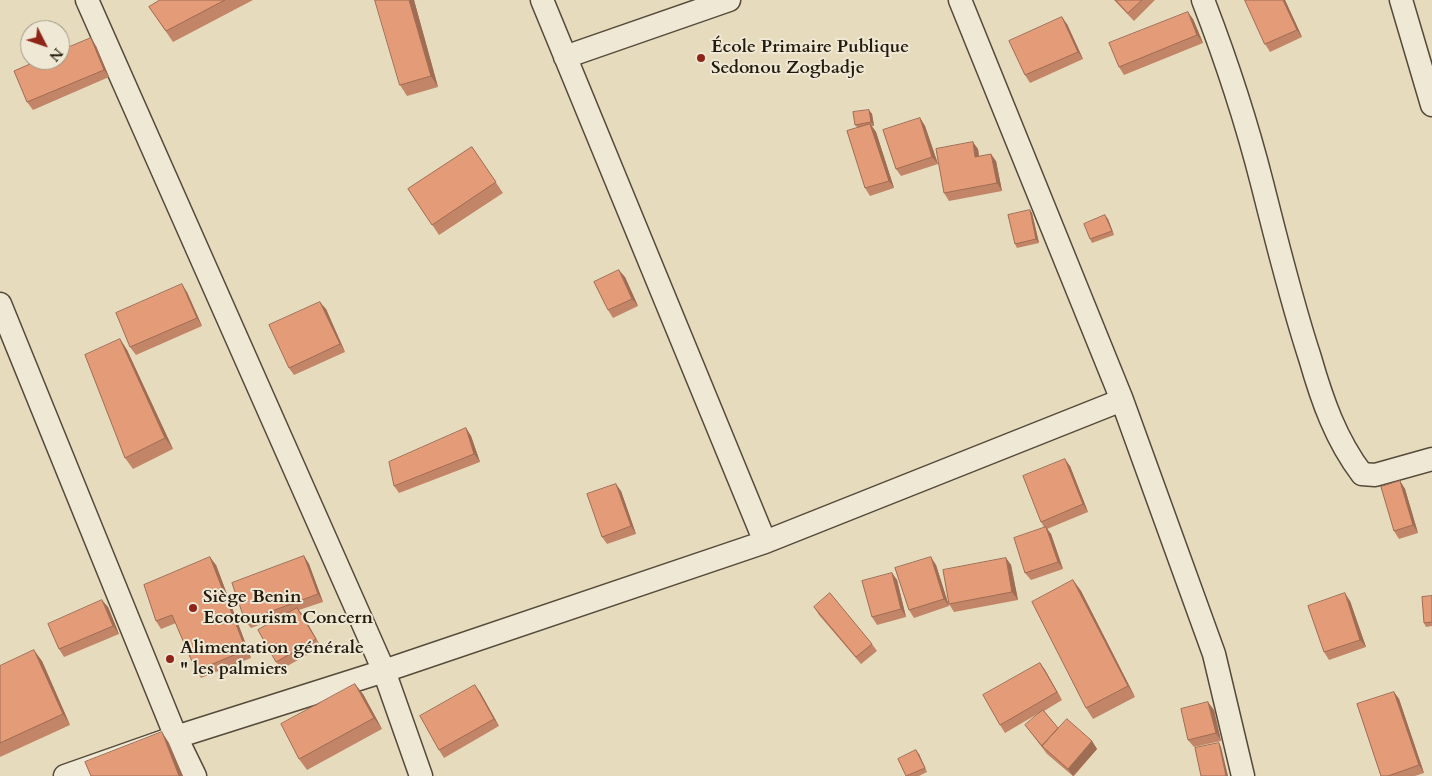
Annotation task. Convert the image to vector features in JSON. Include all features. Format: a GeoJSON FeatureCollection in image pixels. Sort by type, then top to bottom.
{"type":"FeatureCollection","features":[{"type":"Feature","properties":{"kind":"street"},"geometry":{"type":"LineString","coordinates":[[87,0],[384,671],[421,776]]}},
{"type":"Feature","properties":{"kind":"street"},"geometry":{"type":"LineString","coordinates":[[542,0],[765,542]]}},
{"type":"Feature","properties":{"kind":"street"},"geometry":{"type":"LineString","coordinates":[[565,57],[729,0]]}},
{"type":"Feature","properties":{"kind":"street"},"geometry":{"type":"LineString","coordinates":[[960,0],[1122,400],[1214,654],[1243,776]]}},
{"type":"Feature","properties":{"kind":"street"},"geometry":{"type":"LineString","coordinates":[[1203,0],[1262,181],[1291,299],[1322,398],[1345,452],[1362,474],[1375,475],[1432,459]]}},
{"type":"Feature","properties":{"kind":"street"},"geometry":{"type":"LineString","coordinates":[[1401,0],[1432,105]]}},
{"type":"Feature","properties":{"kind":"street"},"geometry":{"type":"LineString","coordinates":[[0,304],[176,737],[195,776]]}},
{"type":"Feature","properties":{"kind":"street"},"geometry":{"type":"LineString","coordinates":[[65,776],[176,737],[384,671],[765,542],[1122,400]]}},
{"type":"Feature","properties":{"kind":"building"},"geometry":{"type":"Polygon","coordinates":[[[160,0],[225,0],[166,31],[149,7],[160,0]]]}},
{"type":"Feature","properties":{"kind":"building"},"geometry":{"type":"Polygon","coordinates":[[[375,0],[409,0],[431,76],[400,85],[375,0]]]}},
{"type":"Feature","properties":{"kind":"building"},"geometry":{"type":"Polygon","coordinates":[[[1116,0],[1142,0],[1128,13],[1116,0]]]}},
{"type":"Feature","properties":{"kind":"building"},"geometry":{"type":"Polygon","coordinates":[[[1245,0],[1283,0],[1297,30],[1265,44],[1245,0]]]}},
{"type":"Feature","properties":{"kind":"building"},"geometry":{"type":"Polygon","coordinates":[[[1188,12],[1197,35],[1119,67],[1109,43],[1188,12]]]}},
{"type":"Feature","properties":{"kind":"building"},"geometry":{"type":"Polygon","coordinates":[[[1062,17],[1078,52],[1025,75],[1009,41],[1062,17]]]}},
{"type":"Feature","properties":{"kind":"building"},"geometry":{"type":"Polygon","coordinates":[[[91,38],[104,70],[27,102],[14,71],[20,68],[20,70],[70,70],[70,47],[91,38]]]}},
{"type":"Feature","properties":{"kind":"building"},"geometry":{"type":"Polygon","coordinates":[[[869,110],[871,122],[855,125],[853,112],[869,110]]]}},
{"type":"Feature","properties":{"kind":"building"},"geometry":{"type":"Polygon","coordinates":[[[920,118],[932,157],[896,169],[883,130],[920,118]]]}},
{"type":"Feature","properties":{"kind":"building"},"geometry":{"type":"Polygon","coordinates":[[[870,124],[889,181],[865,188],[847,131],[870,124]]]}},
{"type":"Feature","properties":{"kind":"building"},"geometry":{"type":"Polygon","coordinates":[[[973,142],[975,157],[991,154],[997,183],[944,193],[936,149],[973,142]]]}},
{"type":"Feature","properties":{"kind":"building"},"geometry":{"type":"Polygon","coordinates":[[[472,147],[496,182],[432,225],[408,189],[472,147]]]}},
{"type":"Feature","properties":{"kind":"building"},"geometry":{"type":"Polygon","coordinates":[[[1030,210],[1036,239],[1015,244],[1008,215],[1030,210]]]}},
{"type":"Feature","properties":{"kind":"building"},"geometry":{"type":"Polygon","coordinates":[[[1105,215],[1112,231],[1090,239],[1084,224],[1105,215]]]}},
{"type":"Feature","properties":{"kind":"building"},"geometry":{"type":"Polygon","coordinates":[[[619,270],[632,299],[608,310],[594,282],[619,270]]]}},
{"type":"Feature","properties":{"kind":"building"},"geometry":{"type":"Polygon","coordinates":[[[182,284],[197,318],[130,347],[116,313],[182,284]]]}},
{"type":"Feature","properties":{"kind":"building"},"geometry":{"type":"Polygon","coordinates":[[[320,302],[340,344],[289,368],[269,325],[320,302]]]}},
{"type":"Feature","properties":{"kind":"building"},"geometry":{"type":"Polygon","coordinates":[[[120,339],[165,438],[125,458],[85,355],[120,339]]]}},
{"type":"Feature","properties":{"kind":"building"},"geometry":{"type":"Polygon","coordinates":[[[466,428],[474,454],[394,486],[389,462],[466,428]]]}},
{"type":"Feature","properties":{"kind":"building"},"geometry":{"type":"Polygon","coordinates":[[[1065,459],[1083,504],[1041,522],[1023,476],[1065,459]]]}},
{"type":"Feature","properties":{"kind":"building"},"geometry":{"type":"Polygon","coordinates":[[[1400,481],[1413,525],[1394,531],[1381,487],[1400,481]]]}},
{"type":"Feature","properties":{"kind":"building"},"geometry":{"type":"Polygon","coordinates":[[[616,484],[631,526],[602,537],[587,494],[616,484]]]}},
{"type":"Feature","properties":{"kind":"building"},"geometry":{"type":"Polygon","coordinates":[[[1046,527],[1058,562],[1025,573],[1014,538],[1046,527]]]}},
{"type":"Feature","properties":{"kind":"building"},"geometry":{"type":"Polygon","coordinates":[[[304,556],[318,594],[245,621],[232,583],[304,556]]]}},
{"type":"Feature","properties":{"kind":"building","name":"Siège Benin Ecotourism Concern"},"geometry":{"type":"Polygon","coordinates":[[[210,557],[246,650],[196,671],[172,615],[156,621],[144,585],[210,557]]]}},
{"type":"Feature","properties":{"kind":"building"},"geometry":{"type":"Polygon","coordinates":[[[931,557],[944,599],[909,610],[895,568],[931,557]]]}},
{"type":"Feature","properties":{"kind":"building"},"geometry":{"type":"Polygon","coordinates":[[[1006,558],[1012,592],[949,604],[943,570],[1006,558]]]}},
{"type":"Feature","properties":{"kind":"building"},"geometry":{"type":"Polygon","coordinates":[[[892,573],[901,609],[872,617],[862,581],[892,573]]]}},
{"type":"Feature","properties":{"kind":"building"},"geometry":{"type":"Polygon","coordinates":[[[1073,580],[1128,686],[1086,708],[1032,602],[1073,580]]]}},
{"type":"Feature","properties":{"kind":"building"},"geometry":{"type":"Polygon","coordinates":[[[830,593],[872,644],[856,657],[814,607],[830,593]]]}},
{"type":"Feature","properties":{"kind":"building"},"geometry":{"type":"Polygon","coordinates":[[[1345,593],[1360,640],[1324,652],[1308,606],[1345,593]]]}},
{"type":"Feature","properties":{"kind":"building"},"geometry":{"type":"Polygon","coordinates":[[[1432,596],[1432,622],[1424,623],[1422,597],[1432,596]]]}},
{"type":"Feature","properties":{"kind":"building"},"geometry":{"type":"Polygon","coordinates":[[[102,600],[113,626],[59,649],[48,624],[102,600]]]}},
{"type":"Feature","properties":{"kind":"building"},"geometry":{"type":"Polygon","coordinates":[[[297,608],[316,639],[276,662],[258,630],[297,608]]]}},
{"type":"Feature","properties":{"kind":"building"},"geometry":{"type":"Polygon","coordinates":[[[34,650],[63,714],[0,743],[0,666],[34,650]]]}},
{"type":"Feature","properties":{"kind":"building"},"geometry":{"type":"Polygon","coordinates":[[[1040,663],[1057,692],[1000,725],[983,695],[1040,663]]]}},
{"type":"Feature","properties":{"kind":"building"},"geometry":{"type":"Polygon","coordinates":[[[355,684],[374,718],[299,759],[281,724],[355,684]]]}},
{"type":"Feature","properties":{"kind":"building"},"geometry":{"type":"Polygon","coordinates":[[[475,685],[494,719],[439,750],[420,716],[475,685]]]}},
{"type":"Feature","properties":{"kind":"building"},"geometry":{"type":"Polygon","coordinates":[[[1394,692],[1419,765],[1388,776],[1381,776],[1357,704],[1394,692]]]}},
{"type":"Feature","properties":{"kind":"building"},"geometry":{"type":"Polygon","coordinates":[[[1208,702],[1216,733],[1188,740],[1181,709],[1208,702]]]}},
{"type":"Feature","properties":{"kind":"building"},"geometry":{"type":"Polygon","coordinates":[[[1043,710],[1058,728],[1042,746],[1025,725],[1043,710]]]}},
{"type":"Feature","properties":{"kind":"building"},"geometry":{"type":"Polygon","coordinates":[[[1067,719],[1092,741],[1068,769],[1042,746],[1067,719]]]}},
{"type":"Feature","properties":{"kind":"building"},"geometry":{"type":"Polygon","coordinates":[[[162,732],[179,776],[91,776],[85,762],[162,732]]]}},
{"type":"Feature","properties":{"kind":"building"},"geometry":{"type":"Polygon","coordinates":[[[1219,743],[1226,776],[1201,776],[1195,748],[1219,743]]]}},
{"type":"Feature","properties":{"kind":"building"},"geometry":{"type":"Polygon","coordinates":[[[916,750],[925,768],[906,776],[898,759],[916,750]]]}},
{"type":"Feature","properties":{"kind":"place","name":"École Primaire Publique Sedonou Zogbadje"},"geometry":{"type":"Point","coordinates":[701,58]}},
{"type":"Feature","properties":{"kind":"place","name":"Siège Benin Ecotourism Concern"},"geometry":{"type":"Point","coordinates":[193,608]}},
{"type":"Feature","properties":{"kind":"place","name":"Alimentation générale \" les palmiers"},"geometry":{"type":"Point","coordinates":[170,659]}}]}
